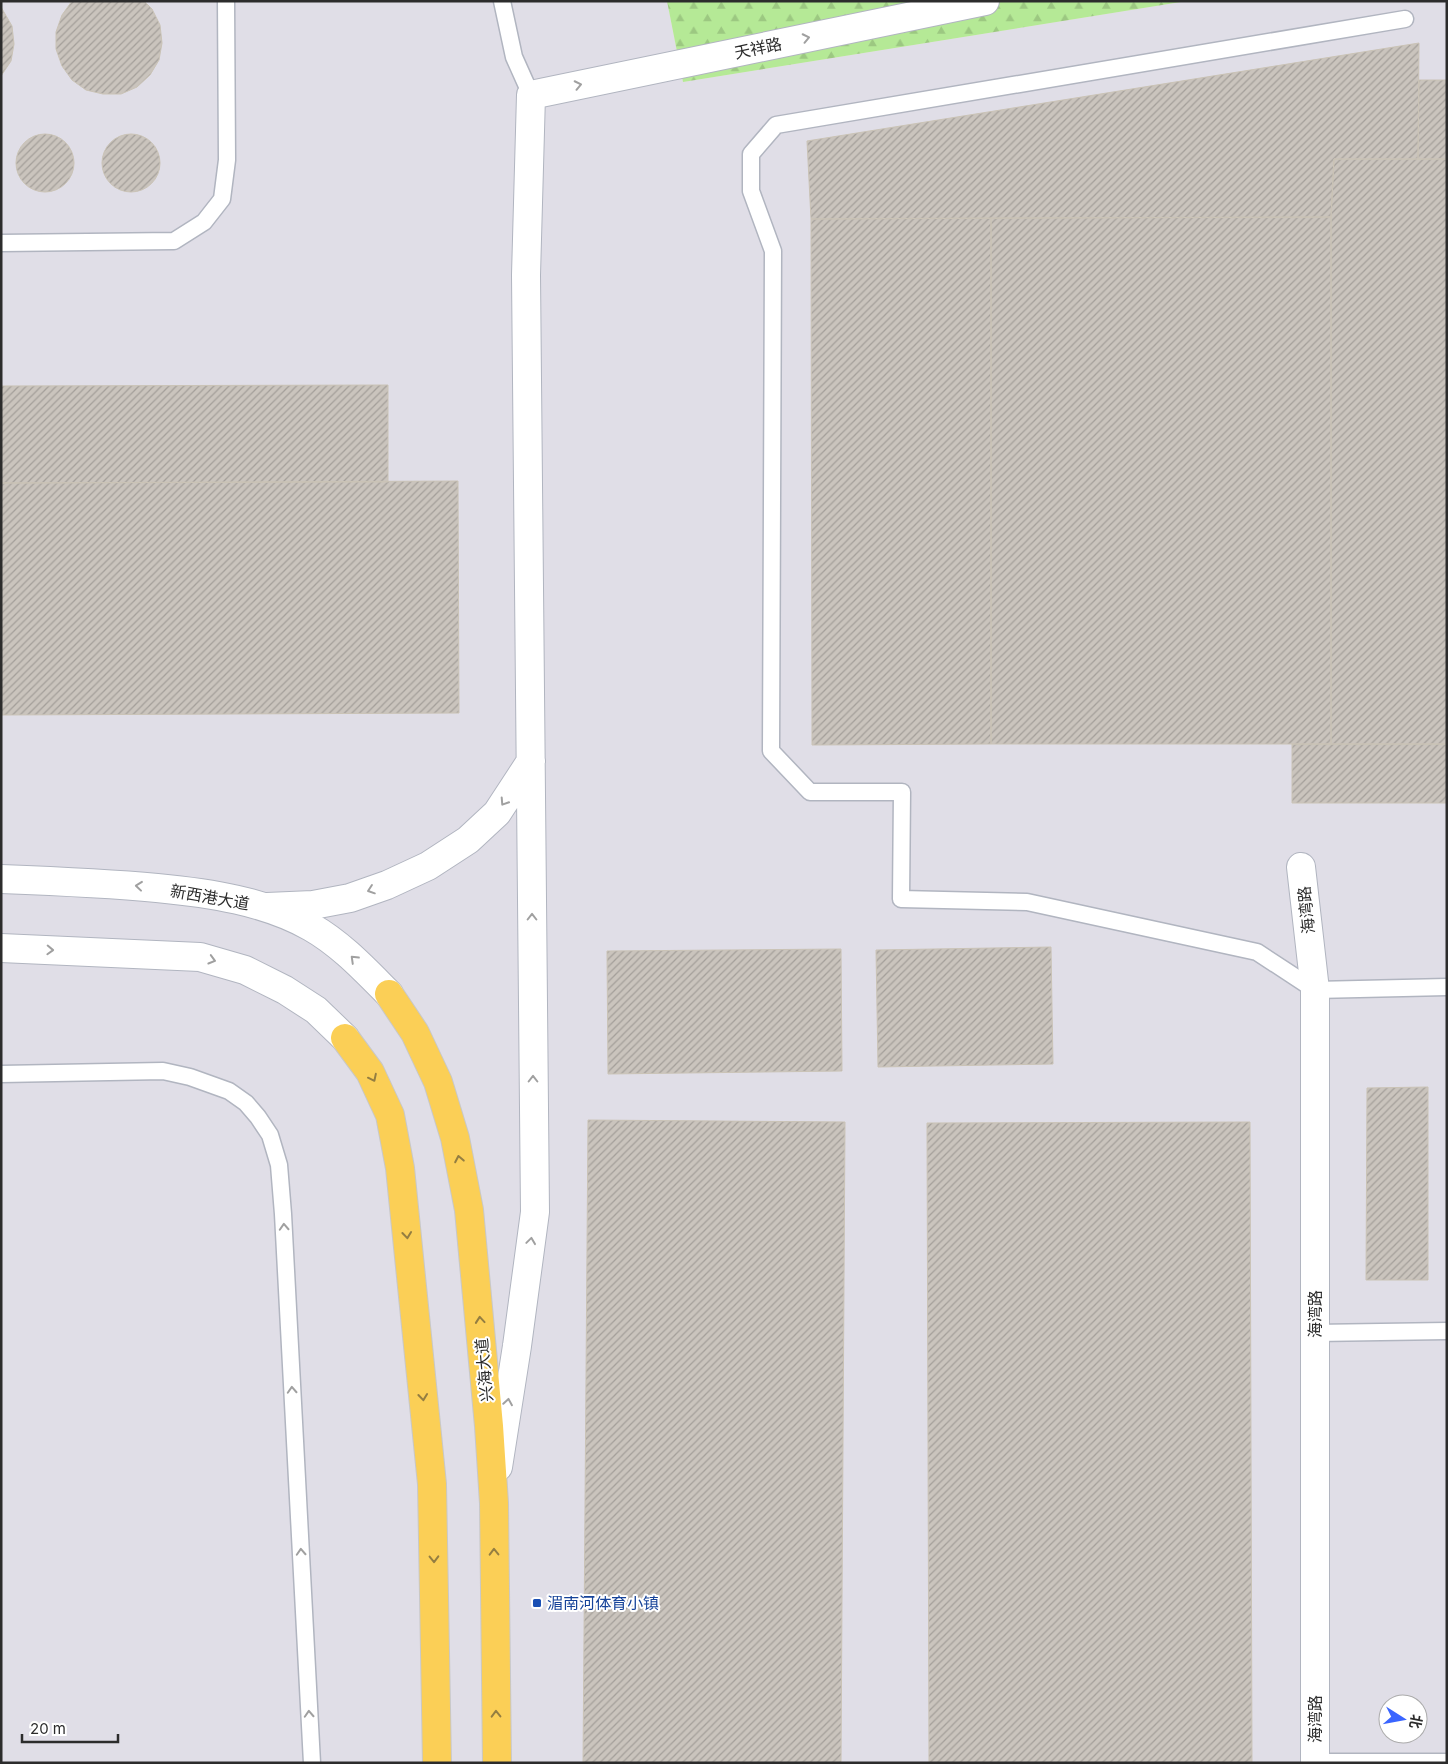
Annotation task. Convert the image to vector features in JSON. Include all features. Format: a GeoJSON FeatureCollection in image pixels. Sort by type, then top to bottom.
{"type":"FeatureCollection","features":[{"type":"Feature","properties":{"kind":"main road","name":"兴海大道"},"geometry":{"type":"LineString","coordinates":[[389,994],[415,1033],[438,1082],[455,1138],[469,1210],[477,1283],[494,1503],[497,1763]]}},
{"type":"Feature","properties":{"kind":"main road"},"geometry":{"type":"LineString","coordinates":[[345,1038],[370,1072],[390,1115],[400,1168],[432,1484],[437,1763]]}},
{"type":"Feature","properties":{"kind":"street","name":"天祥路"},"geometry":{"type":"LineString","coordinates":[[531,95],[985,1]]}},
{"type":"Feature","properties":{"kind":"street"},"geometry":{"type":"LineString","coordinates":[[494,1503],[534,1212],[526,275],[531,95]]}},
{"type":"Feature","properties":{"kind":"street"},"geometry":{"type":"LineString","coordinates":[[267,908],[313,905],[350,898],[388,885],[428,866],[468,840],[497,813],[531,761]]}},
{"type":"Feature","properties":{"kind":"street","name":"海湾路"},"geometry":{"type":"LineString","coordinates":[[1301,866],[1315,990],[1315,1763]]}},
{"type":"Feature","properties":{"kind":"street","name":"新西港大道"},"geometry":{"type":"LineString","coordinates":[[1,879],[72,881],[194,892],[267,908],[311,927],[349,954],[389,994]]}},
{"type":"Feature","properties":{"kind":"street"},"geometry":{"type":"LineString","coordinates":[[1,948],[200,957],[245,970],[285,990],[316,1010],[345,1038]]}},
{"type":"Feature","properties":{"kind":"lane"},"geometry":{"type":"LineString","coordinates":[[1,243],[174,241],[204,222],[222,199],[225,181],[227,160],[226,1]]}},
{"type":"Feature","properties":{"kind":"lane"},"geometry":{"type":"LineString","coordinates":[[502,1],[514,57],[531,95]]}},
{"type":"Feature","properties":{"kind":"lane"},"geometry":{"type":"LineString","coordinates":[[1405,19],[776,125],[751,154],[751,192],[773,251],[771,751],[810,792],[902,792],[901,900],[1027,902],[1257,952],[1315,990],[1447,987]]}},
{"type":"Feature","properties":{"kind":"lane"},"geometry":{"type":"LineString","coordinates":[[1,1074],[163,1071],[190,1077],[229,1091],[246,1103],[270,1135],[279,1165],[283,1214],[312,1763]]}},
{"type":"Feature","properties":{"kind":"lane"},"geometry":{"type":"LineString","coordinates":[[1315,1333],[1447,1331]]}},
{"type":"Feature","properties":{"kind":"lane"},"geometry":{"type":"LineString","coordinates":[[1315,1763],[1447,1762]]}},
{"type":"Feature","properties":{"kind":"shaded area"},"geometry":{"type":"Polygon","coordinates":[[[1,1],[667,1],[683,82],[1187,1],[1447,1],[1447,1763],[1,1763],[1,1]]]}},
{"type":"Feature","properties":{"kind":"green space"},"geometry":{"type":"Polygon","coordinates":[[[667,1],[1187,1],[683,82],[667,1]]]}},
{"type":"Feature","properties":{"kind":"building"},"geometry":{"type":"Polygon","coordinates":[[[72,1],[144,1],[152,9],[160,25],[162,43],[159,60],[150,75],[137,87],[121,94],[103,94],[86,90],[72,80],[62,66],[56,49],[56,32],[62,15],[72,1]]]}},
{"type":"Feature","properties":{"kind":"building"},"geometry":{"type":"Polygon","coordinates":[[[1,7],[12,26],[14,44],[11,61],[1,76],[1,7]]]}},
{"type":"Feature","properties":{"kind":"building"},"geometry":{"type":"Polygon","coordinates":[[[1419,43],[1418,159],[1334,159],[1331,217],[811,219],[807,141],[1419,43]]]}},
{"type":"Feature","properties":{"kind":"building"},"geometry":{"type":"Polygon","coordinates":[[[1419,80],[1447,80],[1447,159],[1418,159],[1419,80]]]}},
{"type":"Feature","properties":{"kind":"building"},"geometry":{"type":"Polygon","coordinates":[[[39,134],[51,134],[66,142],[74,157],[74,169],[66,184],[51,192],[39,192],[24,184],[16,169],[16,157],[24,142],[39,134]]]}},
{"type":"Feature","properties":{"kind":"building"},"geometry":{"type":"Polygon","coordinates":[[[125,134],[137,134],[152,142],[160,157],[160,169],[152,184],[137,192],[125,192],[110,184],[102,169],[102,157],[110,142],[125,134]]]}},
{"type":"Feature","properties":{"kind":"building"},"geometry":{"type":"Polygon","coordinates":[[[1334,159],[1447,159],[1447,744],[1331,744],[1331,217],[1334,159]]]}},
{"type":"Feature","properties":{"kind":"building"},"geometry":{"type":"Polygon","coordinates":[[[1331,217],[1331,744],[991,744],[991,218],[1331,217]]]}},
{"type":"Feature","properties":{"kind":"building"},"geometry":{"type":"Polygon","coordinates":[[[991,218],[991,744],[812,745],[811,219],[991,218]]]}},
{"type":"Feature","properties":{"kind":"building"},"geometry":{"type":"Polygon","coordinates":[[[388,385],[388,482],[1,483],[1,386],[388,385]]]}},
{"type":"Feature","properties":{"kind":"building"},"geometry":{"type":"Polygon","coordinates":[[[458,481],[459,713],[1,715],[1,483],[458,481]]]}},
{"type":"Feature","properties":{"kind":"building"},"geometry":{"type":"Polygon","coordinates":[[[1292,744],[1447,744],[1447,803],[1292,803],[1292,744]]]}},
{"type":"Feature","properties":{"kind":"building"},"geometry":{"type":"Polygon","coordinates":[[[1051,947],[1053,1064],[878,1067],[876,950],[1051,947]]]}},
{"type":"Feature","properties":{"kind":"building"},"geometry":{"type":"Polygon","coordinates":[[[841,949],[842,1071],[608,1074],[607,951],[841,949]]]}},
{"type":"Feature","properties":{"kind":"building"},"geometry":{"type":"Polygon","coordinates":[[[1428,1087],[1428,1280],[1366,1280],[1367,1088],[1428,1087]]]}},
{"type":"Feature","properties":{"kind":"building"},"geometry":{"type":"Polygon","coordinates":[[[588,1120],[845,1122],[841,1763],[583,1763],[588,1120]]]}},
{"type":"Feature","properties":{"kind":"building"},"geometry":{"type":"Polygon","coordinates":[[[1250,1122],[1252,1763],[929,1763],[927,1123],[1250,1122]]]}},
{"type":"Feature","properties":{"kind":"place","name":"湄南河体育小镇"},"geometry":{"type":"Point","coordinates":[537,1603]}}]}
